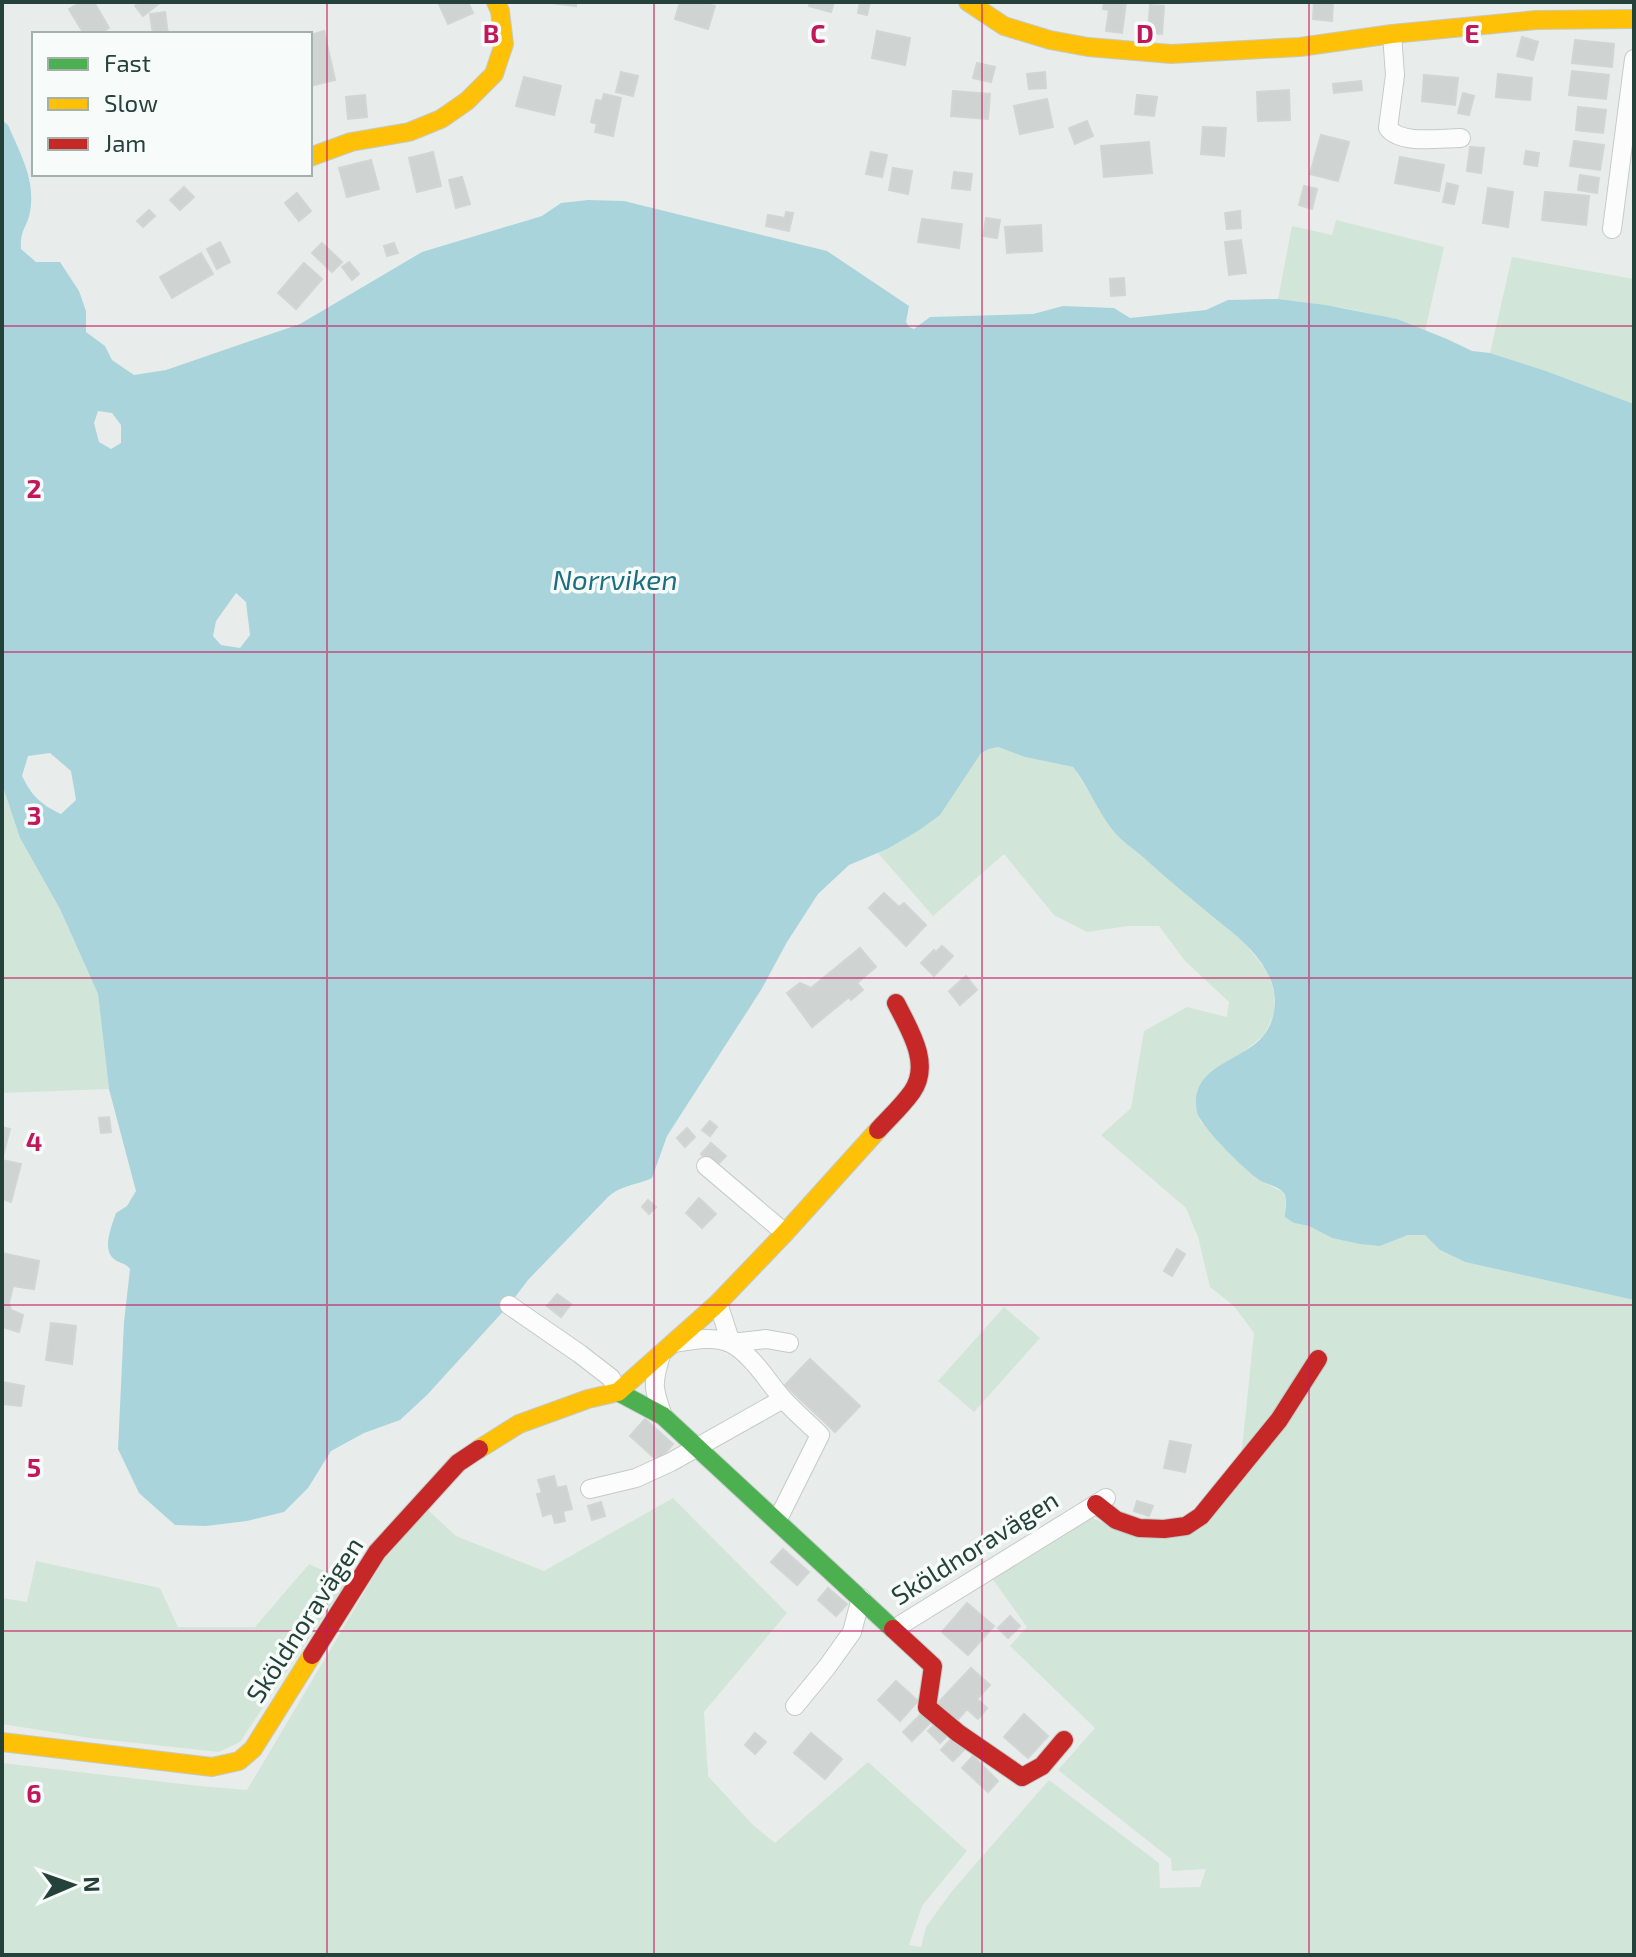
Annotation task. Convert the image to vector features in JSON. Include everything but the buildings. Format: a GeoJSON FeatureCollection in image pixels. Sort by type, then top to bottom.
{"type":"FeatureCollection","features":[{"type":"Feature","properties":{"kind":"street"},"geometry":{"type":"LineString","coordinates":[[312,156],[351,142],[409,132],[441,119],[467,101],[494,74],[504,44],[496,2]]}},
{"type":"Feature","properties":{"kind":"street"},"geometry":{"type":"LineString","coordinates":[[968,2],[1004,26],[1050,40],[1088,47],[1171,54],[1300,47],[1392,34],[1536,20],[1634,19]]}},
{"type":"Feature","properties":{"kind":"street"},"geometry":{"type":"LineString","coordinates":[[1392,34],[1395,75],[1388,128],[1394,136],[1405,138],[1461,138]]}},
{"type":"Feature","properties":{"kind":"street"},"geometry":{"type":"LineString","coordinates":[[1612,229],[1634,59]]}},
{"type":"Feature","properties":{"kind":"street","name":"Sköldnoravägen"},"geometry":{"type":"LineString","coordinates":[[2,1742],[212,1767],[239,1761],[253,1749],[377,1552],[458,1463],[519,1424],[588,1399],[618,1392],[718,1303],[914,1090],[921,1066],[912,1034],[896,1003]]}},
{"type":"Feature","properties":{"kind":"street"},"geometry":{"type":"LineString","coordinates":[[706,1166],[785,1233]]}},
{"type":"Feature","properties":{"kind":"street"},"geometry":{"type":"LineString","coordinates":[[718,1303],[731,1343],[760,1368],[783,1399],[820,1435],[777,1521]]}},
{"type":"Feature","properties":{"kind":"street"},"geometry":{"type":"LineString","coordinates":[[509,1305],[611,1378],[618,1392]]}},
{"type":"Feature","properties":{"kind":"street"},"geometry":{"type":"LineString","coordinates":[[663,1416],[653,1381],[668,1349],[697,1339],[731,1343],[766,1339],[789,1343]]}},
{"type":"Feature","properties":{"kind":"street","name":"Sköldnoravägen"},"geometry":{"type":"LineString","coordinates":[[618,1392],[663,1416],[894,1629],[1101,1501],[1116,1520],[1139,1528],[1186,1526],[1201,1516],[1279,1420],[1318,1359]]}},
{"type":"Feature","properties":{"kind":"street"},"geometry":{"type":"LineString","coordinates":[[590,1489],[636,1478],[671,1462],[783,1399]]}},
{"type":"Feature","properties":{"kind":"street"},"geometry":{"type":"LineString","coordinates":[[795,1706],[852,1632],[861,1598]]}},
{"type":"Feature","properties":{"kind":"street"},"geometry":{"type":"LineString","coordinates":[[894,1629],[933,1666],[927,1707],[958,1733],[1022,1777],[1042,1766],[1064,1740]]}},
{"type":"Feature","properties":{"kind":"green space"},"geometry":{"type":"Polygon","coordinates":[[[1336,220],[1444,247],[1425,331],[1371,314],[1278,299],[1292,226],[1332,235],[1336,220]]]}},
{"type":"Feature","properties":{"kind":"green space"},"geometry":{"type":"Polygon","coordinates":[[[1512,257],[1634,279],[1634,404],[1490,353],[1512,257]]]}},
{"type":"Feature","properties":{"kind":"green space"},"geometry":{"type":"Polygon","coordinates":[[[998,747],[1025,757],[1073,767],[1115,833],[1244,942],[1269,974],[1275,1013],[1264,1035],[1219,1066],[1197,1100],[1200,1121],[1261,1181],[1283,1192],[1285,1209],[1294,1223],[1309,1226],[1332,1238],[1380,1246],[1408,1235],[1425,1235],[1440,1250],[1465,1262],[1634,1300],[1634,1955],[2,1955],[2,1763],[247,1790],[383,1561],[428,1510],[456,1536],[544,1571],[673,1498],[787,1613],[704,1712],[708,1776],[752,1824],[775,1843],[868,1762],[967,1851],[922,1906],[909,1945],[921,1947],[926,1927],[952,1891],[1049,1780],[1159,1863],[1160,1888],[1200,1887],[1206,1869],[1172,1871],[1171,1859],[1058,1770],[1095,1728],[1010,1646],[1027,1627],[991,1577],[1086,1515],[1108,1525],[1163,1535],[1239,1477],[1254,1333],[1234,1306],[1210,1287],[1198,1237],[1186,1208],[1101,1135],[1131,1108],[1144,1031],[1187,1007],[1227,1017],[1229,1002],[1185,961],[1159,926],[1128,926],[1087,932],[1054,915],[1004,854],[933,916],[878,853],[918,831],[981,753],[998,747]]]}},
{"type":"Feature","properties":{"kind":"green space"},"geometry":{"type":"Polygon","coordinates":[[[2,784],[20,838],[60,909],[98,994],[109,1089],[2,1093],[2,784]]]}},
{"type":"Feature","properties":{"kind":"green space"},"geometry":{"type":"Polygon","coordinates":[[[1004,1307],[1040,1338],[974,1412],[938,1381],[1004,1307]]]}},
{"type":"Feature","properties":{"kind":"green space"},"geometry":{"type":"Polygon","coordinates":[[[36,1561],[160,1588],[178,1627],[255,1627],[309,1564],[347,1581],[240,1742],[219,1752],[90,1738],[2,1724],[2,1598],[27,1602],[36,1561]]]}},
{"type":"Feature","properties":{"kind":"water","name":"Norrviken"},"geometry":{"type":"Polygon","coordinates":[[[2,120],[8,125],[22,156],[31,189],[30,212],[21,249],[36,262],[60,262],[79,291],[86,311],[86,332],[105,346],[112,360],[134,375],[166,370],[300,324],[422,252],[542,216],[561,203],[588,200],[624,201],[827,251],[909,306],[906,322],[914,329],[930,317],[1033,314],[1063,306],[1114,308],[1130,318],[1206,310],[1228,300],[1278,299],[1397,319],[1472,351],[1490,353],[1546,371],[1634,404],[1634,1300],[1465,1262],[1440,1250],[1425,1235],[1408,1235],[1380,1246],[1360,1244],[1332,1238],[1285,1217],[1284,1193],[1256,1178],[1207,1128],[1197,1112],[1196,1096],[1209,1074],[1255,1044],[1269,1028],[1275,996],[1271,979],[1262,964],[1238,937],[1118,836],[1073,767],[1025,757],[998,747],[981,753],[940,815],[887,849],[849,865],[818,894],[761,990],[667,1136],[652,1178],[624,1187],[608,1197],[528,1280],[427,1395],[400,1420],[364,1433],[331,1451],[308,1488],[284,1512],[206,1526],[175,1525],[139,1493],[118,1449],[124,1322],[130,1269],[113,1258],[108,1243],[116,1213],[127,1206],[136,1191],[109,1089],[98,994],[60,909],[20,838],[2,784],[2,120]],[[98,411],[94,423],[99,442],[111,449],[121,443],[121,425],[112,413],[98,411]],[[236,593],[216,621],[213,636],[221,645],[240,648],[250,635],[246,602],[236,593]],[[50,753],[28,756],[22,776],[37,799],[61,814],[76,800],[71,771],[50,753]]]}},
{"type":"Feature","properties":{"kind":"traffic: fast"},"geometry":{"type":"LineString","coordinates":[[618,1392],[663,1416],[893,1629]]}},
{"type":"Feature","properties":{"kind":"traffic: slow"},"geometry":{"type":"LineString","coordinates":[[312,156],[351,142],[409,132],[441,119],[467,101],[494,74],[504,44],[496,2]]}},
{"type":"Feature","properties":{"kind":"traffic: slow"},"geometry":{"type":"LineString","coordinates":[[968,2],[1004,26],[1050,40],[1088,47],[1171,54],[1300,47],[1392,34],[1536,20],[1634,19]]}},
{"type":"Feature","properties":{"kind":"traffic: slow"},"geometry":{"type":"LineString","coordinates":[[479,1449],[519,1424],[588,1399],[618,1392],[718,1303],[878,1130]]}},
{"type":"Feature","properties":{"kind":"traffic: slow"},"geometry":{"type":"LineString","coordinates":[[2,1742],[212,1767],[239,1761],[253,1749],[312,1655]]}},
{"type":"Feature","properties":{"kind":"traffic: jam"},"geometry":{"type":"LineString","coordinates":[[878,1130],[912,1092],[920,1070],[912,1035],[896,1003]]}},
{"type":"Feature","properties":{"kind":"traffic: jam"},"geometry":{"type":"LineString","coordinates":[[1096,1504],[1116,1520],[1139,1528],[1186,1526],[1201,1516],[1279,1420],[1318,1359]]}},
{"type":"Feature","properties":{"kind":"traffic: jam"},"geometry":{"type":"LineString","coordinates":[[312,1655],[377,1552],[458,1463],[479,1449]]}},
{"type":"Feature","properties":{"kind":"traffic: jam"},"geometry":{"type":"LineString","coordinates":[[893,1629],[933,1666],[927,1707],[958,1733],[1022,1777],[1042,1766],[1064,1740]]}}]}
